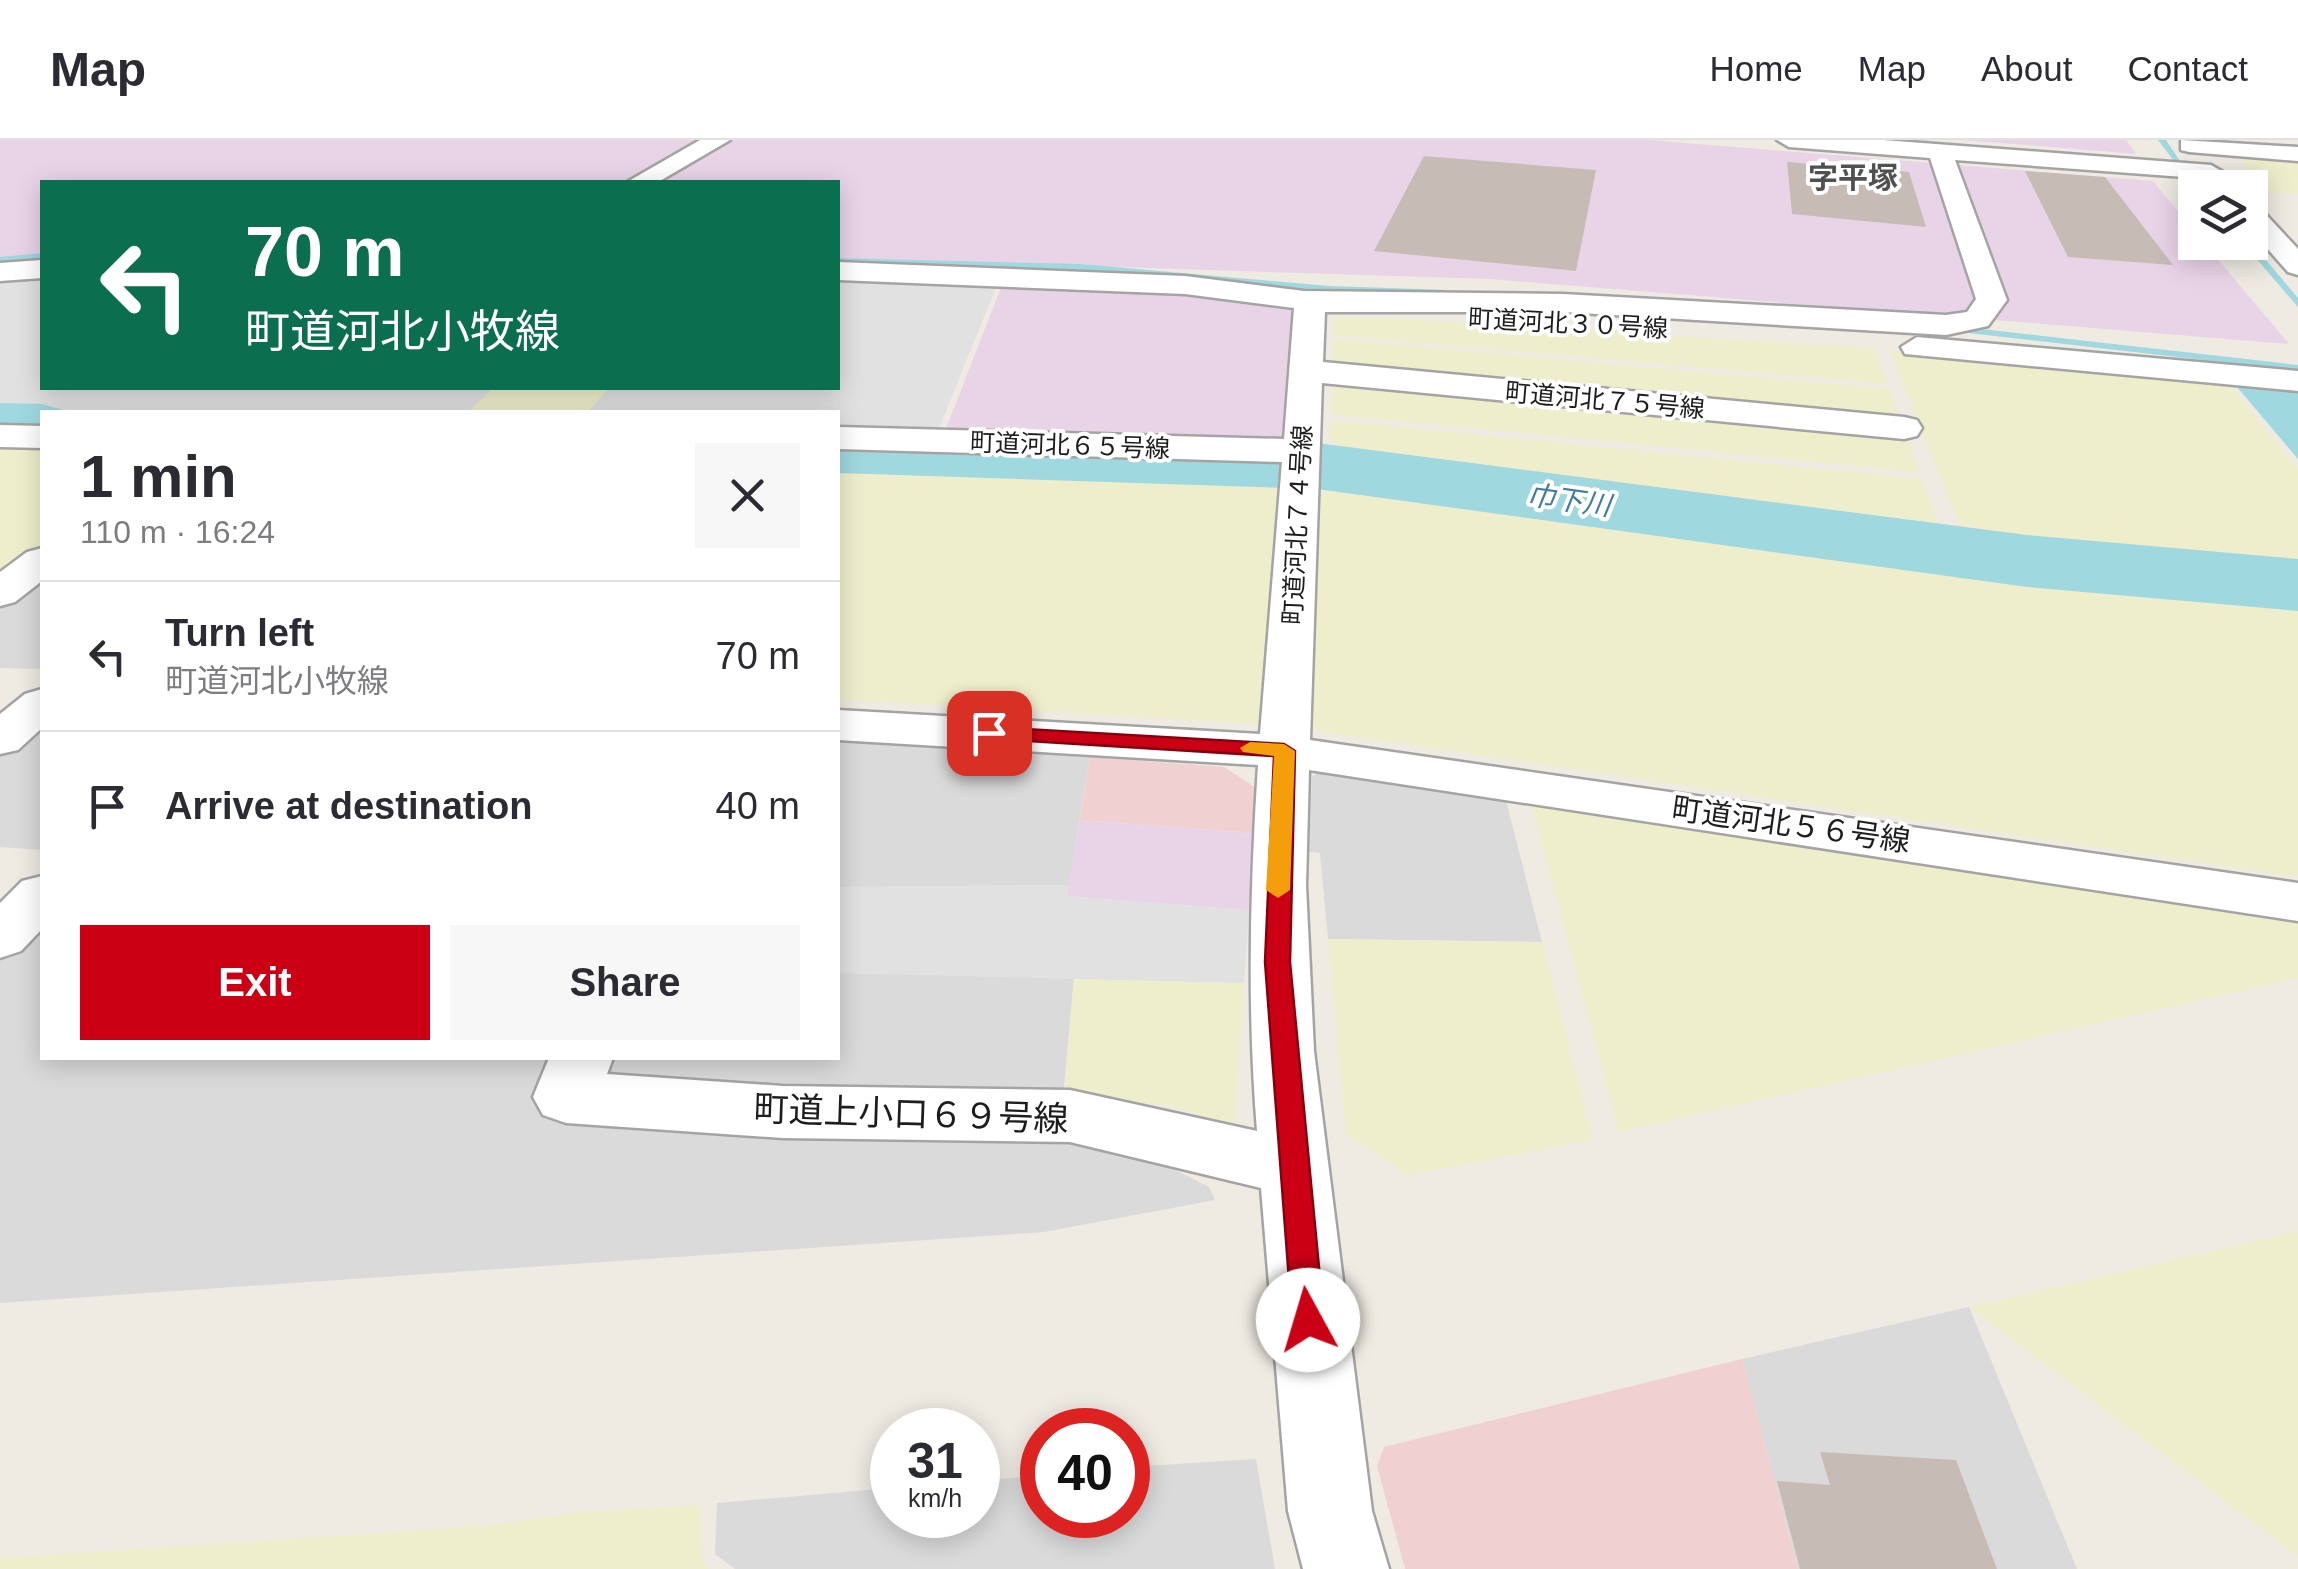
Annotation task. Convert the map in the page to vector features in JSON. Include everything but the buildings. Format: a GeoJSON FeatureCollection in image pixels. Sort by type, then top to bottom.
{"type":"FeatureCollection","features":[{"type":"Feature","properties":{"kind":"street"},"geometry":{"type":"LineString","coordinates":[[644,180],[718,140]]}},
{"type":"Feature","properties":{"kind":"street"},"geometry":{"type":"LineString","coordinates":[[1789,140],[2178,176]]}},
{"type":"Feature","properties":{"kind":"street"},"geometry":{"type":"LineString","coordinates":[[2187,142],[2298,154]]}},
{"type":"Feature","properties":{"kind":"street"},"geometry":{"type":"LineString","coordinates":[[2187,142],[2210,170]]}},
{"type":"Feature","properties":{"kind":"street"},"geometry":{"type":"LineString","coordinates":[[1310,299],[1387,296],[1563,303],[1946,325],[1977,318],[1992,300],[1940,151]]}},
{"type":"Feature","properties":{"kind":"street"},"geometry":{"type":"LineString","coordinates":[[2268,233],[2298,266]]}},
{"type":"Feature","properties":{"kind":"street"},"geometry":{"type":"LineString","coordinates":[[0,272],[40,269]]}},
{"type":"Feature","properties":{"kind":"street","name":"町道河北３０号線"},"geometry":{"type":"LineString","coordinates":[[840,271],[1185,285],[1371,310],[1816,338],[2298,381]]}},
{"type":"Feature","properties":{"kind":"street","name":"町道河北７４号線"},"geometry":{"type":"LineString","coordinates":[[1310,299],[1284,751],[1278,962],[1294,1169],[1330,1511],[1346,1569]]}},
{"type":"Feature","properties":{"kind":"street","name":"町道河北７５号線"},"geometry":{"type":"LineString","coordinates":[[1306,371],[1904,428]]}},
{"type":"Feature","properties":{"kind":"street"},"geometry":{"type":"LineString","coordinates":[[0,413],[40,414]]}},
{"type":"Feature","properties":{"kind":"street"},"geometry":{"type":"LineString","coordinates":[[0,436],[40,437]]}},
{"type":"Feature","properties":{"kind":"street","name":"町道河北６５号線"},"geometry":{"type":"LineString","coordinates":[[840,438],[1301,466]]}},
{"type":"Feature","properties":{"kind":"street"},"geometry":{"type":"LineString","coordinates":[[840,462],[1170,472],[1301,466]]}},
{"type":"Feature","properties":{"kind":"street"},"geometry":{"type":"LineString","coordinates":[[0,594],[40,562]]}},
{"type":"Feature","properties":{"kind":"street"},"geometry":{"type":"LineString","coordinates":[[0,682],[40,682]]}},
{"type":"Feature","properties":{"kind":"street"},"geometry":{"type":"LineString","coordinates":[[0,739],[40,706]]}},
{"type":"Feature","properties":{"kind":"street","name":"町道河北５６号線"},"geometry":{"type":"LineString","coordinates":[[840,725],[1284,751],[2298,902]]}},
{"type":"Feature","properties":{"kind":"street"},"geometry":{"type":"LineString","coordinates":[[0,885],[40,888]]}},
{"type":"Feature","properties":{"kind":"street"},"geometry":{"type":"LineString","coordinates":[[0,937],[40,897]]}},
{"type":"Feature","properties":{"kind":"street","name":"町道上小口６９号線"},"geometry":{"type":"LineString","coordinates":[[580,1060],[566,1097],[782,1112],[1070,1116],[1149,1131],[1294,1169]]}},
{"type":"Feature","properties":{"kind":"shaded area"},"geometry":{"type":"Polygon","coordinates":[[[0,140],[1648,140],[2153,181],[2178,211],[2178,260],[2218,260],[2289,344],[1490,279],[840,258],[840,180],[40,180],[40,255],[0,259],[0,140]]]}},
{"type":"Feature","properties":{"kind":"shaded area"},"geometry":{"type":"Polygon","coordinates":[[[1963,140],[2126,140],[2136,154],[1963,140]]]}},
{"type":"Feature","properties":{"kind":"shaded area"},"geometry":{"type":"Polygon","coordinates":[[[40,274],[40,390],[491,390],[470,410],[0,409],[0,277],[40,274]]]}},
{"type":"Feature","properties":{"kind":"shaded area"},"geometry":{"type":"Polygon","coordinates":[[[840,278],[997,285],[935,438],[840,435],[840,410],[589,410],[607,390],[840,390],[840,278]]]}},
{"type":"Feature","properties":{"kind":"shaded area"},"geometry":{"type":"Polygon","coordinates":[[[1002,285],[1181,290],[1300,302],[1289,442],[944,434],[1002,285]]]}},
{"type":"Feature","properties":{"kind":"shaded area"},"geometry":{"type":"Polygon","coordinates":[[[26,583],[40,584],[40,669],[0,668],[0,603],[26,583]]]}},
{"type":"Feature","properties":{"kind":"shaded area"},"geometry":{"type":"Polygon","coordinates":[[[40,713],[40,850],[0,847],[0,746],[40,713]]]}},
{"type":"Feature","properties":{"kind":"shaded area"},"geometry":{"type":"Polygon","coordinates":[[[840,740],[1090,757],[1069,885],[840,887],[840,740]]]}},
{"type":"Feature","properties":{"kind":"shaded area"},"geometry":{"type":"Polygon","coordinates":[[[1090,757],[1224,767],[1256,788],[1253,833],[1080,820],[1090,757]]]}},
{"type":"Feature","properties":{"kind":"shaded area"},"geometry":{"type":"Polygon","coordinates":[[[1327,770],[1505,796],[1542,942],[1328,939],[1320,853],[1309,852],[1312,776],[1327,770]]]}},
{"type":"Feature","properties":{"kind":"shaded area"},"geometry":{"type":"Polygon","coordinates":[[[1080,820],[1253,833],[1249,910],[1066,896],[1080,820]]]}},
{"type":"Feature","properties":{"kind":"shaded area"},"geometry":{"type":"Polygon","coordinates":[[[1069,885],[1067,896],[1249,910],[1244,983],[840,973],[840,887],[1069,885]]]}},
{"type":"Feature","properties":{"kind":"shaded area"},"geometry":{"type":"Polygon","coordinates":[[[40,921],[40,1060],[562,1060],[546,1107],[983,1127],[1129,1147],[1209,1187],[1215,1200],[1044,1232],[0,1303],[0,960],[40,921]]]}},
{"type":"Feature","properties":{"kind":"shaded area"},"geometry":{"type":"Polygon","coordinates":[[[840,973],[1074,977],[1063,1097],[782,1095],[596,1077],[602,1060],[840,1060],[840,973]]]}},
{"type":"Feature","properties":{"kind":"shaded area"},"geometry":{"type":"Polygon","coordinates":[[[1969,1307],[2077,1569],[1798,1569],[1742,1359],[1969,1307]]]}},
{"type":"Feature","properties":{"kind":"shaded area"},"geometry":{"type":"Polygon","coordinates":[[[1742,1359],[1798,1569],[1405,1569],[1377,1466],[1384,1447],[1742,1359]]]}},
{"type":"Feature","properties":{"kind":"shaded area"},"geometry":{"type":"Polygon","coordinates":[[[1256,1459],[1275,1569],[735,1569],[715,1554],[717,1503],[870,1490],[870,1538],[1000,1538],[1000,1479],[1020,1477],[1020,1538],[1150,1538],[1150,1466],[1256,1459]]]}},
{"type":"Feature","properties":{"kind":"green space"},"geometry":{"type":"Polygon","coordinates":[[[2237,155],[2298,160],[2298,194],[2269,192],[2268,170],[2250,170],[2237,155]]]}},
{"type":"Feature","properties":{"kind":"green space"},"geometry":{"type":"Polygon","coordinates":[[[1333,318],[1874,348],[1888,384],[1333,335],[1333,318]]]}},
{"type":"Feature","properties":{"kind":"green space"},"geometry":{"type":"Polygon","coordinates":[[[1333,339],[1889,389],[1901,423],[1332,367],[1333,339]]]}},
{"type":"Feature","properties":{"kind":"green space"},"geometry":{"type":"Polygon","coordinates":[[[1890,351],[2225,380],[2298,469],[2298,563],[2096,548],[1962,532],[1890,351]]]}},
{"type":"Feature","properties":{"kind":"green space"},"geometry":{"type":"Polygon","coordinates":[[[1332,380],[1905,434],[1920,472],[1330,414],[1332,380]]]}},
{"type":"Feature","properties":{"kind":"green space"},"geometry":{"type":"Polygon","coordinates":[[[491,390],[607,390],[589,410],[470,410],[491,390]]]}},
{"type":"Feature","properties":{"kind":"green space"},"geometry":{"type":"Polygon","coordinates":[[[1330,420],[1922,479],[1939,527],[1344,448],[1329,439],[1330,420]]]}},
{"type":"Feature","properties":{"kind":"green space"},"geometry":{"type":"Polygon","coordinates":[[[0,441],[40,442],[40,554],[10,577],[0,577],[0,441]]]}},
{"type":"Feature","properties":{"kind":"green space"},"geometry":{"type":"Polygon","coordinates":[[[840,468],[1270,483],[1286,496],[1274,725],[840,699],[840,468]]]}},
{"type":"Feature","properties":{"kind":"green space"},"geometry":{"type":"Polygon","coordinates":[[[1340,488],[1929,572],[2223,605],[2298,607],[2298,877],[1312,730],[1321,495],[1340,488]]]}},
{"type":"Feature","properties":{"kind":"green space"},"geometry":{"type":"Polygon","coordinates":[[[1530,800],[2298,918],[2298,978],[1619,1132],[1530,800]]]}},
{"type":"Feature","properties":{"kind":"green space"},"geometry":{"type":"Polygon","coordinates":[[[1328,939],[1542,942],[1593,1140],[1408,1175],[1346,1134],[1328,939]]]}},
{"type":"Feature","properties":{"kind":"green space"},"geometry":{"type":"Polygon","coordinates":[[[1074,977],[1244,983],[1234,1126],[1170,1105],[1064,1097],[1074,977]]]}},
{"type":"Feature","properties":{"kind":"green space"},"geometry":{"type":"Polygon","coordinates":[[[2298,1231],[2298,1557],[1969,1307],[2229,1247],[2298,1231]]]}},
{"type":"Feature","properties":{"kind":"green space"},"geometry":{"type":"Polygon","coordinates":[[[700,1505],[702,1562],[710,1569],[0,1569],[0,1558],[483,1526],[582,1512],[700,1505]]]}},
{"type":"Feature","properties":{"kind":"water"},"geometry":{"type":"Polygon","coordinates":[[[2232,381],[2298,386],[2298,459],[2232,381]]]}},
{"type":"Feature","properties":{"kind":"waterway"},"geometry":{"type":"LineString","coordinates":[[2162,140],[2177,159]]}},
{"type":"Feature","properties":{"kind":"waterway"},"geometry":{"type":"LineString","coordinates":[[0,260],[40,256]]}},
{"type":"Feature","properties":{"kind":"waterway"},"geometry":{"type":"LineString","coordinates":[[2261,260],[2298,304]]}},
{"type":"Feature","properties":{"kind":"waterway"},"geometry":{"type":"LineString","coordinates":[[840,261],[1081,267],[1329,289],[1446,293]]}},
{"type":"Feature","properties":{"kind":"waterway"},"geometry":{"type":"LineString","coordinates":[[1946,328],[2298,368]]}},
{"type":"Feature","properties":{"kind":"waterway","name":"巾下川"},"geometry":{"type":"LineString","coordinates":[[0,425],[40,426]]}},
{"type":"Feature","properties":{"kind":"waterway","name":"巾下川"},"geometry":{"type":"LineString","coordinates":[[840,450],[1317,466],[2027,561],[2298,585]]}},
{"type":"Feature","properties":{"kind":"slow traffic"},"geometry":{"type":"LineString","coordinates":[[1250,748],[1284,751],[1278,890]]}},
{"type":"Feature","properties":{"kind":"district","name":"字平塚"},"geometry":{"type":"Point","coordinates":[1853,178]}},
{"type":"Feature","properties":{"kind":"route"},"geometry":{"type":"LineString","coordinates":[[989,733],[1284,751],[1278,962],[1282,1051],[1308,1320]]}}]}
